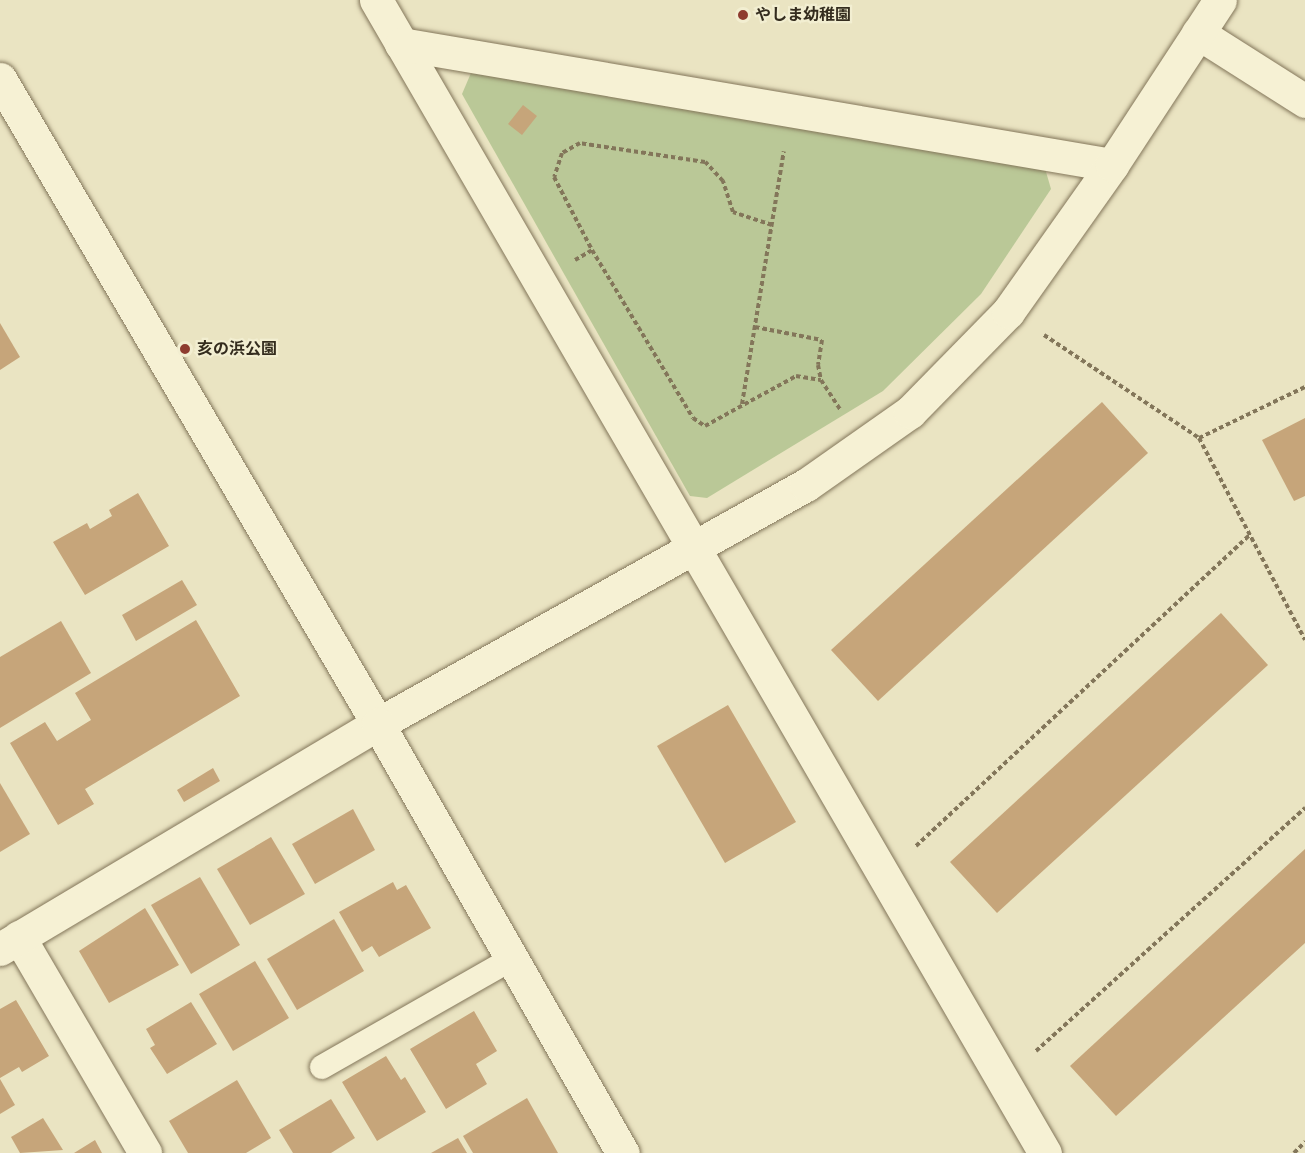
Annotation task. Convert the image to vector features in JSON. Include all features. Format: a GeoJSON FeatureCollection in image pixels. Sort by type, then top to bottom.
{"type":"FeatureCollection","features":[{"type":"Feature","properties":{"kind":"street"},"geometry":{"type":"LineString","coordinates":[[376,0],[1046,1153]]}},
{"type":"Feature","properties":{"kind":"street"},"geometry":{"type":"LineString","coordinates":[[145,1153],[10,943],[378,724],[806,484],[910,412],[1008,312],[1112,165],[1220,0]]}},
{"type":"Feature","properties":{"kind":"street"},"geometry":{"type":"LineString","coordinates":[[1198,33],[1305,101]]}},
{"type":"Feature","properties":{"kind":"street"},"geometry":{"type":"LineString","coordinates":[[401,44],[1112,165]]}},
{"type":"Feature","properties":{"kind":"street"},"geometry":{"type":"LineString","coordinates":[[0,80],[378,724],[623,1153]]}},
{"type":"Feature","properties":{"kind":"lane"},"geometry":{"type":"LineString","coordinates":[[322,1067],[513,958]]}},
{"type":"Feature","properties":{"kind":"path"},"geometry":{"type":"LineString","coordinates":[[742,405],[791,111]]}},
{"type":"Feature","properties":{"kind":"path"},"geometry":{"type":"LineString","coordinates":[[772,225],[733,212],[723,181],[705,162],[579,143],[562,153],[554,177],[592,250],[693,418],[705,426],[796,376],[821,380]]}},
{"type":"Feature","properties":{"kind":"path"},"geometry":{"type":"LineString","coordinates":[[755,327],[822,339],[818,365],[821,380],[844,416]]}},
{"type":"Feature","properties":{"kind":"path"},"geometry":{"type":"LineString","coordinates":[[1041,333],[1199,438],[1305,640]]}},
{"type":"Feature","properties":{"kind":"path"},"geometry":{"type":"LineString","coordinates":[[1199,438],[1305,387]]}},
{"type":"Feature","properties":{"kind":"path"},"geometry":{"type":"LineString","coordinates":[[883,875],[1249,536]]}},
{"type":"Feature","properties":{"kind":"path"},"geometry":{"type":"LineString","coordinates":[[1003,1080],[1305,808]]}},
{"type":"Feature","properties":{"kind":"path"},"geometry":{"type":"LineString","coordinates":[[1294,1153],[1305,1142]]}},
{"type":"Feature","properties":{"kind":"green space"},"geometry":{"type":"Polygon","coordinates":[[[471,73],[1044,165],[1051,189],[981,294],[883,391],[707,498],[690,496],[462,94],[471,73]]]}},
{"type":"Feature","properties":{"kind":"building"},"geometry":{"type":"Polygon","coordinates":[[[523,105],[537,116],[522,135],[508,124],[523,105]]]}},
{"type":"Feature","properties":{"kind":"building"},"geometry":{"type":"Polygon","coordinates":[[[0,323],[20,357],[0,370],[0,323]]]}},
{"type":"Feature","properties":{"kind":"building"},"geometry":{"type":"Polygon","coordinates":[[[1102,402],[1148,453],[878,701],[831,650],[1102,402]]]}},
{"type":"Feature","properties":{"kind":"building"},"geometry":{"type":"Polygon","coordinates":[[[1305,418],[1305,496],[1294,501],[1262,440],[1305,418]]]}},
{"type":"Feature","properties":{"kind":"building"},"geometry":{"type":"Polygon","coordinates":[[[138,493],[169,546],[85,595],[53,542],[87,523],[90,529],[112,516],[109,510],[138,493]]]}},
{"type":"Feature","properties":{"kind":"building"},"geometry":{"type":"Polygon","coordinates":[[[182,580],[197,605],[136,641],[122,615],[182,580]]]}},
{"type":"Feature","properties":{"kind":"building"},"geometry":{"type":"Polygon","coordinates":[[[1221,613],[1268,665],[997,913],[950,862],[1221,613]]]}},
{"type":"Feature","properties":{"kind":"building"},"geometry":{"type":"Polygon","coordinates":[[[196,620],[240,696],[85,789],[94,804],[58,825],[10,743],[45,722],[57,741],[91,720],[75,693],[196,620]]]}},
{"type":"Feature","properties":{"kind":"building"},"geometry":{"type":"Polygon","coordinates":[[[61,621],[91,673],[0,728],[0,657],[61,621]]]}},
{"type":"Feature","properties":{"kind":"building"},"geometry":{"type":"Polygon","coordinates":[[[728,705],[796,822],[725,863],[657,746],[728,705]]]}},
{"type":"Feature","properties":{"kind":"building"},"geometry":{"type":"Polygon","coordinates":[[[213,768],[220,781],[184,802],[177,790],[213,768]]]}},
{"type":"Feature","properties":{"kind":"building"},"geometry":{"type":"Polygon","coordinates":[[[0,783],[30,834],[0,852],[0,783]]]}},
{"type":"Feature","properties":{"kind":"building"},"geometry":{"type":"Polygon","coordinates":[[[353,809],[375,850],[315,884],[292,844],[353,809]]]}},
{"type":"Feature","properties":{"kind":"building"},"geometry":{"type":"Polygon","coordinates":[[[271,837],[305,894],[250,925],[217,869],[271,837]]]}},
{"type":"Feature","properties":{"kind":"building"},"geometry":{"type":"Polygon","coordinates":[[[1305,849],[1305,943],[1116,1116],[1070,1066],[1305,849]]]}},
{"type":"Feature","properties":{"kind":"building"},"geometry":{"type":"Polygon","coordinates":[[[200,877],[240,945],[191,974],[151,905],[200,877]]]}},
{"type":"Feature","properties":{"kind":"building"},"geometry":{"type":"Polygon","coordinates":[[[393,882],[397,890],[406,885],[431,928],[379,957],[372,946],[362,952],[339,912],[393,882]]]}},
{"type":"Feature","properties":{"kind":"building"},"geometry":{"type":"Polygon","coordinates":[[[145,908],[179,965],[109,1003],[79,951],[145,908]]]}},
{"type":"Feature","properties":{"kind":"building"},"geometry":{"type":"Polygon","coordinates":[[[334,919],[364,971],[297,1010],[267,959],[334,919]]]}},
{"type":"Feature","properties":{"kind":"building"},"geometry":{"type":"Polygon","coordinates":[[[255,961],[289,1018],[233,1051],[199,994],[255,961]]]}},
{"type":"Feature","properties":{"kind":"building"},"geometry":{"type":"Polygon","coordinates":[[[16,1000],[49,1056],[22,1072],[19,1067],[0,1078],[0,1009],[16,1000]]]}},
{"type":"Feature","properties":{"kind":"building"},"geometry":{"type":"Polygon","coordinates":[[[191,1002],[217,1044],[167,1074],[150,1048],[155,1045],[146,1029],[191,1002]]]}},
{"type":"Feature","properties":{"kind":"building"},"geometry":{"type":"Polygon","coordinates":[[[474,1011],[497,1051],[476,1064],[487,1084],[446,1109],[410,1049],[474,1011]]]}},
{"type":"Feature","properties":{"kind":"building"},"geometry":{"type":"Polygon","coordinates":[[[386,1056],[401,1080],[405,1077],[426,1112],[377,1141],[342,1082],[386,1056]]]}},
{"type":"Feature","properties":{"kind":"building"},"geometry":{"type":"Polygon","coordinates":[[[0,1079],[15,1105],[0,1114],[0,1079]]]}},
{"type":"Feature","properties":{"kind":"building"},"geometry":{"type":"Polygon","coordinates":[[[237,1080],[271,1138],[246,1153],[188,1153],[169,1121],[237,1080]]]}},
{"type":"Feature","properties":{"kind":"building"},"geometry":{"type":"Polygon","coordinates":[[[527,1098],[558,1153],[473,1153],[463,1136],[527,1098]]]}},
{"type":"Feature","properties":{"kind":"building"},"geometry":{"type":"Polygon","coordinates":[[[331,1099],[355,1138],[331,1153],[293,1153],[279,1130],[331,1099]]]}},
{"type":"Feature","properties":{"kind":"building"},"geometry":{"type":"Polygon","coordinates":[[[43,1118],[63,1150],[20,1153],[11,1137],[43,1118]]]}},
{"type":"Feature","properties":{"kind":"building"},"geometry":{"type":"Polygon","coordinates":[[[458,1138],[467,1153],[431,1153],[458,1138]]]}},
{"type":"Feature","properties":{"kind":"building"},"geometry":{"type":"Polygon","coordinates":[[[95,1140],[102,1153],[74,1153],[95,1140]]]}},
{"type":"Feature","properties":{"kind":"place","name":"やしま幼稚園"},"geometry":{"type":"Point","coordinates":[743,15]}},
{"type":"Feature","properties":{"kind":"place","name":"亥の浜公園"},"geometry":{"type":"Point","coordinates":[185,349]}}]}
